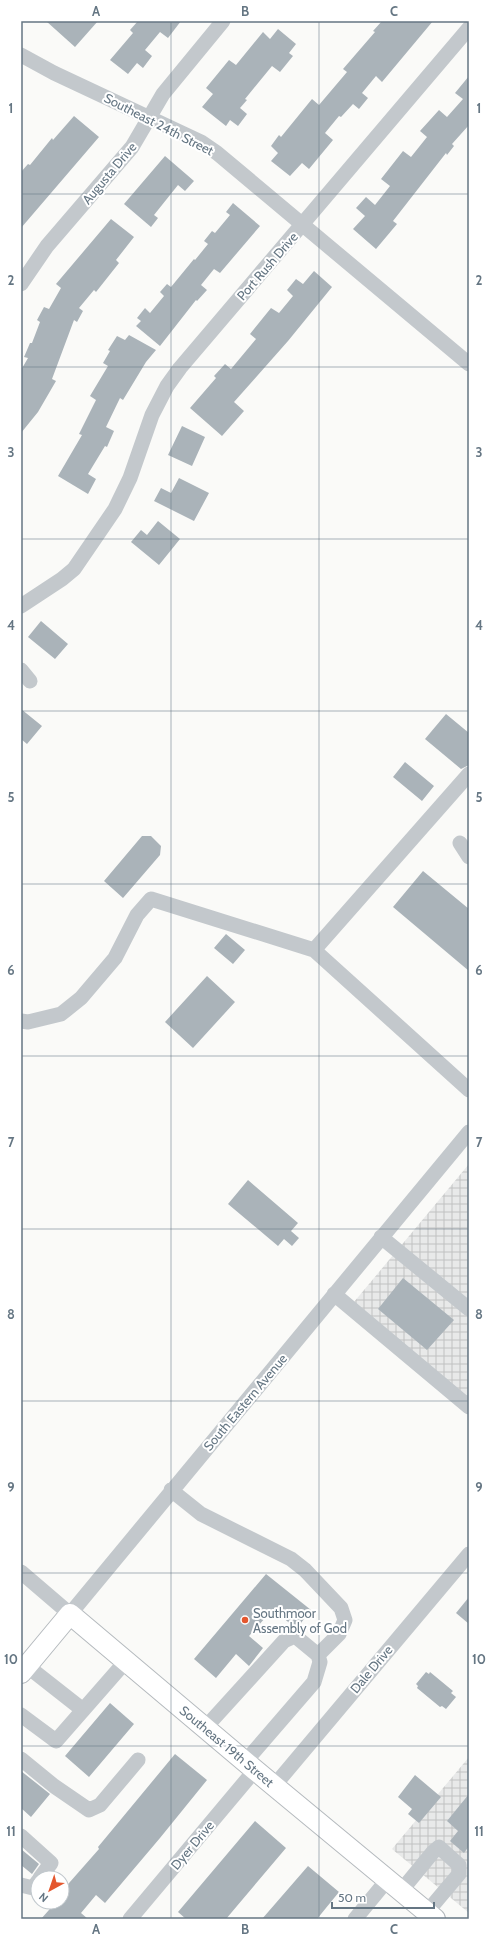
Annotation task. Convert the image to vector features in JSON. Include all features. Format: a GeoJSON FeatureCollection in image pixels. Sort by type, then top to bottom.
{"type":"FeatureCollection","features":[{"type":"Feature","properties":{"kind":"main road","name":"Southeast 19th Street"},"geometry":{"type":"LineString","coordinates":[[70,1614],[431,1916]]}},
{"type":"Feature","properties":{"kind":"main road","name":"South Eastern Avenue"},"geometry":{"type":"LineString","coordinates":[[24,1669],[70,1614]]}},
{"type":"Feature","properties":{"kind":"street","name":"Augusta Drive"},"geometry":{"type":"LineString","coordinates":[[21,284],[47,246],[132,147],[163,94],[223,21]]}},
{"type":"Feature","properties":{"kind":"street","name":"Port Rush Drive"},"geometry":{"type":"LineString","coordinates":[[21,606],[74,569],[102,527],[123,494],[152,415],[167,386],[302,224],[469,28]]}},
{"type":"Feature","properties":{"kind":"street","name":"Southeast 24th Street"},"geometry":{"type":"LineString","coordinates":[[21,56],[201,142],[217,153],[469,364]]}},
{"type":"Feature","properties":{"kind":"street"},"geometry":{"type":"LineString","coordinates":[[314,950],[469,774]]}},
{"type":"Feature","properties":{"kind":"street"},"geometry":{"type":"LineString","coordinates":[[460,843],[469,857]]}},
{"type":"Feature","properties":{"kind":"street"},"geometry":{"type":"LineString","coordinates":[[21,1021],[28,1022],[61,1014],[81,998],[115,958],[138,915],[151,899],[314,950],[469,1090]]}},
{"type":"Feature","properties":{"kind":"street","name":"South Eastern Avenue"},"geometry":{"type":"LineString","coordinates":[[70,1614],[469,1132]]}},
{"type":"Feature","properties":{"kind":"street"},"geometry":{"type":"LineString","coordinates":[[381,1237],[469,1309]]}},
{"type":"Feature","properties":{"kind":"street"},"geometry":{"type":"LineString","coordinates":[[334,1294],[469,1407]]}},
{"type":"Feature","properties":{"kind":"street"},"geometry":{"type":"LineString","coordinates":[[172,1490],[201,1514],[291,1559],[305,1570],[341,1608],[345,1620],[339,1634],[318,1655],[295,1636],[284,1641],[206,1728]]}},
{"type":"Feature","properties":{"kind":"street","name":"Dale Drive"},"geometry":{"type":"LineString","coordinates":[[274,1786],[469,1554]]}},
{"type":"Feature","properties":{"kind":"street","name":"Southeast 19th Street"},"geometry":{"type":"LineString","coordinates":[[21,1572],[70,1614]]}},
{"type":"Feature","properties":{"kind":"street","name":"Dyer Drive"},"geometry":{"type":"LineString","coordinates":[[130,1919],[314,1682],[320,1662],[318,1655]]}},
{"type":"Feature","properties":{"kind":"street"},"geometry":{"type":"LineString","coordinates":[[21,1715],[56,1741],[126,1661]]}},
{"type":"Feature","properties":{"kind":"street"},"geometry":{"type":"LineString","coordinates":[[24,1669],[83,1710]]}},
{"type":"Feature","properties":{"kind":"street"},"geometry":{"type":"LineString","coordinates":[[21,1758],[54,1786],[89,1810],[100,1805],[138,1760]]}},
{"type":"Feature","properties":{"kind":"street"},"geometry":{"type":"LineString","coordinates":[[21,1836],[51,1863],[46,1870]]}},
{"type":"Feature","properties":{"kind":"street"},"geometry":{"type":"LineString","coordinates":[[355,1919],[439,1847],[459,1864],[459,1874],[431,1916]]}},
{"type":"Feature","properties":{"kind":"shaded area"},"geometry":{"type":"Polygon","coordinates":[[[469,1164],[469,1404],[354,1302],[469,1164]]]}},
{"type":"Feature","properties":{"kind":"shaded area"},"geometry":{"type":"Polygon","coordinates":[[[469,1757],[469,1913],[392,1849],[469,1757]]]}},
{"type":"Feature","properties":{"kind":"building"},"geometry":{"type":"Polygon","coordinates":[[[46,21],[98,21],[75,47],[46,21]]]}},
{"type":"Feature","properties":{"kind":"building"},"geometry":{"type":"Polygon","coordinates":[[[138,21],[181,21],[168,38],[160,32],[145,50],[152,56],[143,68],[137,63],[128,74],[110,60],[133,33],[130,30],[138,21]]]}},
{"type":"Feature","properties":{"kind":"building"},"geometry":{"type":"Polygon","coordinates":[[[382,21],[433,21],[382,82],[376,76],[362,93],[368,98],[359,109],[353,104],[341,117],[339,116],[325,133],[333,140],[309,169],[302,163],[290,176],[271,161],[278,153],[271,146],[279,135],[281,137],[312,99],[319,105],[347,72],[343,69],[375,32],[373,31],[382,21]]]}},
{"type":"Feature","properties":{"kind":"building"},"geometry":{"type":"Polygon","coordinates":[[[278,29],[296,44],[289,53],[293,56],[280,72],[272,66],[245,99],[247,100],[240,108],[247,114],[238,126],[230,120],[226,126],[202,107],[213,94],[206,88],[229,60],[236,65],[263,32],[270,39],[278,29]]]}},
{"type":"Feature","properties":{"kind":"building"},"geometry":{"type":"Polygon","coordinates":[[[469,76],[469,125],[452,144],[454,146],[447,155],[446,153],[393,221],[397,224],[376,249],[353,229],[365,216],[356,208],[366,197],[375,205],[390,186],[381,179],[403,151],[411,157],[427,137],[420,131],[439,110],[447,117],[463,99],[455,93],[469,76]]]}},
{"type":"Feature","properties":{"kind":"building"},"geometry":{"type":"Polygon","coordinates":[[[74,116],[99,137],[21,228],[21,172],[28,164],[30,165],[52,138],[53,140],[74,116]]]}},
{"type":"Feature","properties":{"kind":"building"},"geometry":{"type":"Polygon","coordinates":[[[165,156],[194,181],[185,191],[178,185],[154,215],[158,218],[151,227],[124,204],[165,156]]]}},
{"type":"Feature","properties":{"kind":"building"},"geometry":{"type":"Polygon","coordinates":[[[233,203],[260,226],[220,273],[214,269],[201,285],[207,290],[197,301],[196,300],[160,346],[136,326],[141,321],[137,318],[145,308],[150,313],[164,296],[160,292],[167,284],[171,287],[194,259],[195,260],[208,244],[204,241],[212,231],[215,233],[230,215],[226,212],[233,203]]]}},
{"type":"Feature","properties":{"kind":"building"},"geometry":{"type":"Polygon","coordinates":[[[111,219],[134,237],[116,260],[119,263],[96,292],[94,290],[79,308],[83,311],[77,322],[74,320],[52,379],[56,381],[38,412],[21,433],[21,370],[28,358],[24,357],[30,343],[32,343],[40,322],[37,320],[44,307],[49,309],[61,288],[56,284],[111,219]]]}},
{"type":"Feature","properties":{"kind":"building"},"geometry":{"type":"Polygon","coordinates":[[[314,271],[332,287],[288,341],[234,402],[244,411],[222,436],[190,408],[216,378],[214,376],[225,364],[231,369],[256,339],[250,334],[271,308],[279,313],[293,296],[287,290],[296,279],[303,284],[314,271]]]}},
{"type":"Feature","properties":{"kind":"building"},"geometry":{"type":"Polygon","coordinates":[[[129,335],[156,350],[146,362],[123,400],[120,398],[106,427],[114,431],[107,447],[105,446],[88,474],[96,479],[88,494],[58,476],[82,435],[79,434],[96,400],[90,396],[108,366],[103,363],[110,351],[108,350],[117,336],[125,340],[129,335]]]}},
{"type":"Feature","properties":{"kind":"building"},"geometry":{"type":"Polygon","coordinates":[[[182,426],[205,437],[192,466],[168,455],[182,426]]]}},
{"type":"Feature","properties":{"kind":"building"},"geometry":{"type":"Polygon","coordinates":[[[179,478],[209,493],[194,521],[154,501],[161,488],[171,493],[179,478]]]}},
{"type":"Feature","properties":{"kind":"building"},"geometry":{"type":"Polygon","coordinates":[[[158,521],[180,539],[159,565],[131,542],[141,530],[147,535],[158,521]]]}},
{"type":"Feature","properties":{"kind":"building"},"geometry":{"type":"Polygon","coordinates":[[[41,621],[68,644],[55,659],[28,637],[41,621]]]}},
{"type":"Feature","properties":{"kind":"building"},"geometry":{"type":"Polygon","coordinates":[[[21,709],[42,726],[27,744],[21,739],[21,709]]]}},
{"type":"Feature","properties":{"kind":"building"},"geometry":{"type":"Polygon","coordinates":[[[446,714],[469,733],[469,765],[461,769],[425,739],[446,714]]]}},
{"type":"Feature","properties":{"kind":"building"},"geometry":{"type":"Polygon","coordinates":[[[405,762],[434,786],[422,801],[393,777],[405,762]]]}},
{"type":"Feature","properties":{"kind":"building"},"geometry":{"type":"Polygon","coordinates":[[[142,836],[151,836],[161,846],[160,855],[123,898],[104,881],[142,836]]]}},
{"type":"Feature","properties":{"kind":"building"},"geometry":{"type":"Polygon","coordinates":[[[423,871],[469,909],[469,971],[393,907],[423,871]]]}},
{"type":"Feature","properties":{"kind":"building"},"geometry":{"type":"Polygon","coordinates":[[[226,934],[245,950],[233,964],[214,948],[226,934]]]}},
{"type":"Feature","properties":{"kind":"building"},"geometry":{"type":"Polygon","coordinates":[[[207,976],[235,1002],[193,1048],[165,1022],[207,976]]]}},
{"type":"Feature","properties":{"kind":"building"},"geometry":{"type":"Polygon","coordinates":[[[248,1180],[298,1223],[291,1231],[299,1238],[292,1246],[284,1239],[278,1246],[228,1204],[248,1180]]]}},
{"type":"Feature","properties":{"kind":"building"},"geometry":{"type":"Polygon","coordinates":[[[403,1278],[454,1320],[427,1350],[378,1309],[403,1278]]]}},
{"type":"Feature","properties":{"kind":"building","name":"Southmoor Assembly of God"},"geometry":{"type":"Polygon","coordinates":[[[266,1574],[311,1610],[297,1628],[273,1609],[249,1636],[263,1648],[249,1666],[236,1654],[216,1678],[194,1659],[266,1574]]]}},
{"type":"Feature","properties":{"kind":"building"},"geometry":{"type":"Polygon","coordinates":[[[469,1597],[469,1624],[456,1613],[469,1597]]]}},
{"type":"Feature","properties":{"kind":"building"},"geometry":{"type":"Polygon","coordinates":[[[426,1672],[429,1674],[430,1672],[453,1691],[451,1693],[456,1697],[446,1709],[442,1706],[440,1707],[417,1688],[418,1686],[416,1684],[426,1672]]]}},
{"type":"Feature","properties":{"kind":"building"},"geometry":{"type":"Polygon","coordinates":[[[110,1703],[134,1724],[89,1777],[65,1756],[110,1703]]]}},
{"type":"Feature","properties":{"kind":"building"},"geometry":{"type":"Polygon","coordinates":[[[175,1754],[207,1780],[105,1903],[96,1895],[81,1913],[88,1919],[41,1919],[49,1910],[70,1910],[70,1882],[99,1849],[98,1847],[175,1754]]]}},
{"type":"Feature","properties":{"kind":"building"},"geometry":{"type":"Polygon","coordinates":[[[21,1771],[50,1794],[31,1817],[21,1808],[21,1771]]]}},
{"type":"Feature","properties":{"kind":"building"},"geometry":{"type":"Polygon","coordinates":[[[415,1775],[441,1797],[419,1823],[408,1814],[412,1809],[398,1797],[415,1775]]]}},
{"type":"Feature","properties":{"kind":"building"},"geometry":{"type":"Polygon","coordinates":[[[469,1794],[469,1846],[464,1853],[450,1841],[458,1831],[447,1821],[469,1794]]]}},
{"type":"Feature","properties":{"kind":"building"},"geometry":{"type":"Polygon","coordinates":[[[255,1821],[286,1848],[226,1919],[186,1919],[178,1912],[255,1821]]]}},
{"type":"Feature","properties":{"kind":"building"},"geometry":{"type":"Polygon","coordinates":[[[21,1849],[39,1864],[35,1870],[30,1870],[30,1872],[21,1865],[21,1849]]]}},
{"type":"Feature","properties":{"kind":"building"},"geometry":{"type":"Polygon","coordinates":[[[308,1866],[339,1892],[317,1919],[262,1919],[308,1866]]]}},
{"type":"Feature","properties":{"kind":"place","name":"Southmoor Assembly of God"},"geometry":{"type":"Point","coordinates":[245,1620]}}]}
